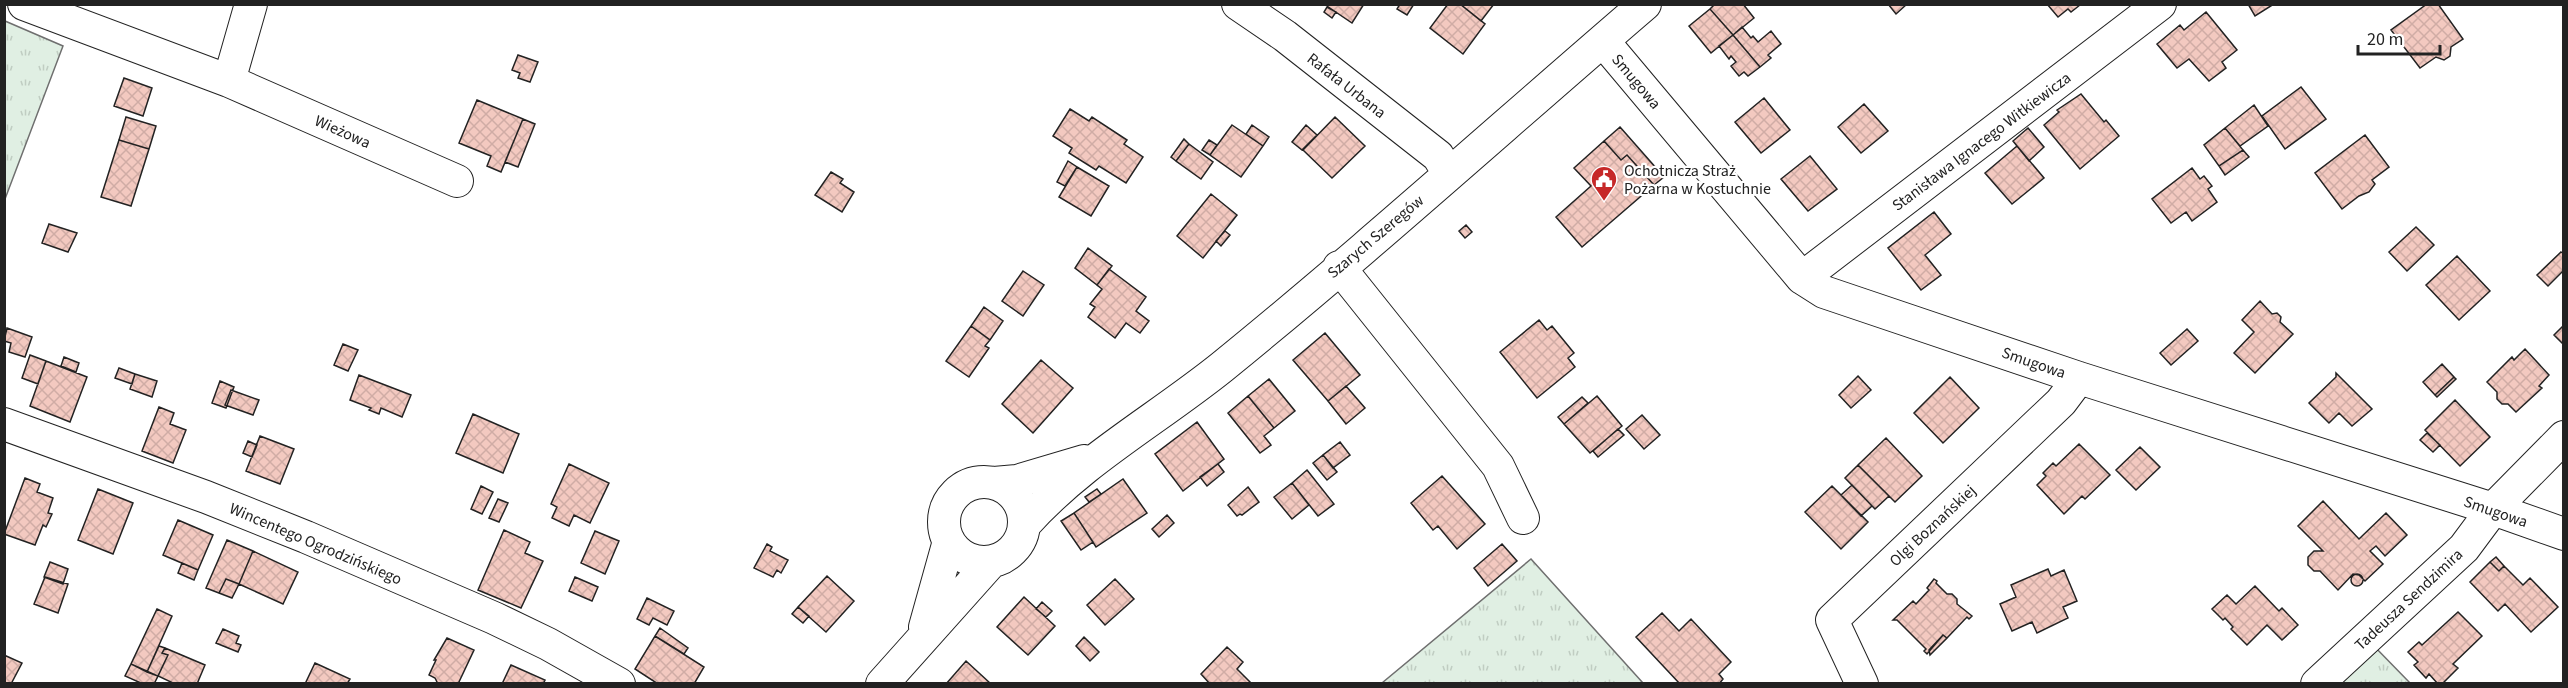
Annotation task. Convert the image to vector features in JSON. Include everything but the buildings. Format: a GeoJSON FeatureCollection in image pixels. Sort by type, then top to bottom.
{"type":"FeatureCollection","features":[{"type":"Feature","properties":{"kind":"street","name":"Wieżowa"},"geometry":{"type":"LineString","coordinates":[[24,4],[229,81],[457,181]]}},
{"type":"Feature","properties":{"kind":"street"},"geometry":{"type":"LineString","coordinates":[[229,81],[251,4]]}},
{"type":"Feature","properties":{"kind":"street","name":"Rafała Urbana"},"geometry":{"type":"LineString","coordinates":[[1238,4],[1285,36],[1437,156],[1449,174]]}},
{"type":"Feature","properties":{"kind":"street","name":"Szarych Szeregów"},"geometry":{"type":"LineString","coordinates":[[1024,525],[1043,504],[1096,457],[1220,368],[1645,4]]}},
{"type":"Feature","properties":{"kind":"street","name":"Stanisława Ignacego Witkiewicza"},"geometry":{"type":"LineString","coordinates":[[1802,278],[2160,4]]}},
{"type":"Feature","properties":{"kind":"street","name":"Smugowa"},"geometry":{"type":"LineString","coordinates":[[1603,40],[1802,278],[1824,292],[2079,378],[2493,509],[2564,534]]}},
{"type":"Feature","properties":{"kind":"street"},"geometry":{"type":"LineString","coordinates":[[1339,267],[1498,466],[1523,518]]}},
{"type":"Feature","properties":{"kind":"street","name":"Olgi Boznańskiej"},"geometry":{"type":"LineString","coordinates":[[1862,684],[1832,620],[2061,402],[2079,378]]}},
{"type":"Feature","properties":{"kind":"street","name":"Wincentego Ogrodzińskiego"},"geometry":{"type":"LineString","coordinates":[[4,424],[206,496],[306,537],[494,618],[548,644],[619,684]]}},
{"type":"Feature","properties":{"kind":"street","name":"Tadeusza Sendzimira"},"geometry":{"type":"LineString","coordinates":[[2317,684],[2464,548],[2493,509],[2564,437]]}},
{"type":"Feature","properties":{"kind":"street","name":"Szarych Szeregów"},"geometry":{"type":"LineString","coordinates":[[994,483],[1017,481],[1096,457]]}},
{"type":"Feature","properties":{"kind":"street"},"geometry":{"type":"LineString","coordinates":[[980,482],[994,483],[1007,489],[1017,498],[1023,511],[1024,525],[1021,538],[1013,550],[1003,558],[991,562],[979,562],[966,558],[956,551],[949,541],[944,517],[955,494],[966,486],[980,482]]}},
{"type":"Feature","properties":{"kind":"street"},"geometry":{"type":"LineString","coordinates":[[922,638],[949,541]]}},
{"type":"Feature","properties":{"kind":"street"},"geometry":{"type":"LineString","coordinates":[[882,684],[991,562]]}},
{"type":"Feature","properties":{"kind":"green space"},"geometry":{"type":"Polygon","coordinates":[[[5,21],[63,46],[5,199],[5,21]]]}},
{"type":"Feature","properties":{"kind":"green space"},"geometry":{"type":"Polygon","coordinates":[[[1531,559],[1643,683],[1382,683],[1531,559]]]}},
{"type":"Feature","properties":{"kind":"green space"},"geometry":{"type":"Polygon","coordinates":[[[2372,644],[2410,683],[2331,684],[2372,644]]]}},
{"type":"Feature","properties":{"kind":"place","name":"Ochotnicza Straż Pożarna w Kostuchnie"},"geometry":{"type":"Point","coordinates":[1604,202]}}]}
